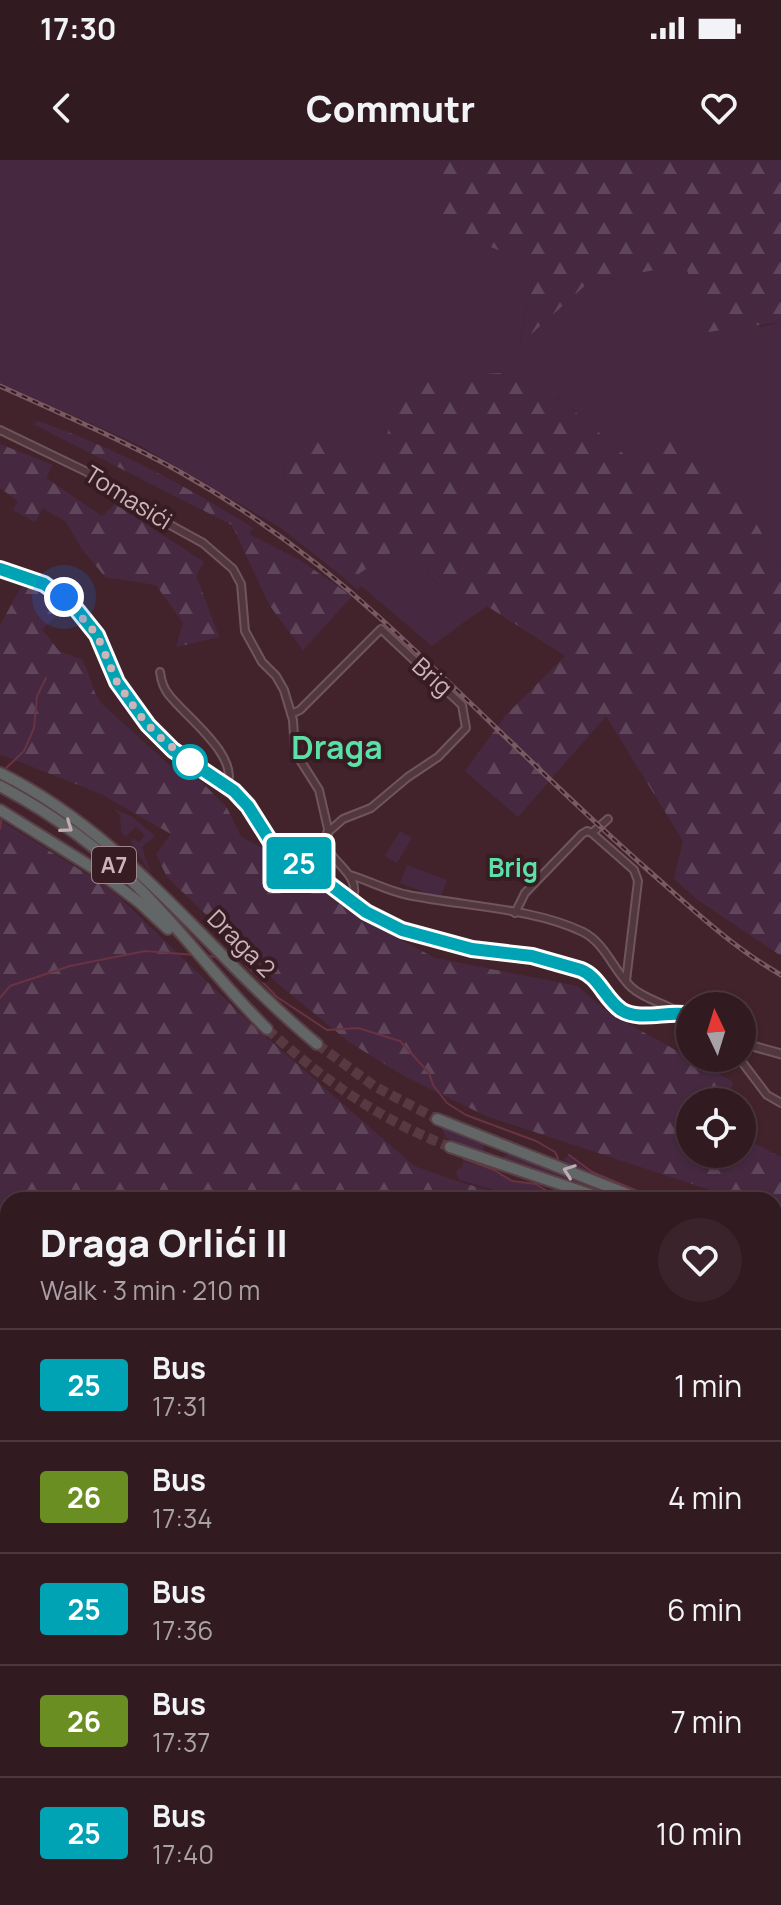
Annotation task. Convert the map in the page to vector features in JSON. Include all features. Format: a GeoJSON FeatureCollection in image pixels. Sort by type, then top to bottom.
{"type":"FeatureCollection","features":[{"type":"Feature","properties":{"kind":"highway","name":"Draga 2"},"geometry":{"type":"LineString","coordinates":[[0,770],[85,822],[140,871],[317,1044]]}},
{"type":"Feature","properties":{"kind":"highway","name":"A7"},"geometry":{"type":"LineString","coordinates":[[0,786],[44,811],[102,854],[153,902],[207,967],[267,1029]]}},
{"type":"Feature","properties":{"kind":"highway"},"geometry":{"type":"LineString","coordinates":[[0,810],[66,850],[140,903],[207,967]]}},
{"type":"Feature","properties":{"kind":"highway"},"geometry":{"type":"LineString","coordinates":[[437,1119],[622,1192]]}},
{"type":"Feature","properties":{"kind":"highway"},"geometry":{"type":"LineString","coordinates":[[450,1147],[583,1192]]}},
{"type":"Feature","properties":{"kind":"street","name":"Tomasići"},"geometry":{"type":"LineString","coordinates":[[0,430],[87,472],[123,499],[203,543],[221,557],[241,584],[245,631],[262,662],[280,682],[291,714]]}},
{"type":"Feature","properties":{"kind":"street"},"geometry":{"type":"LineString","coordinates":[[0,569],[44,584],[73,605],[97,635],[117,682],[148,725],[173,750],[227,786],[248,806],[277,850],[352,902],[386,922],[425,937],[472,949],[532,956],[588,973],[611,1000],[628,1013],[676,1013]]}},
{"type":"Feature","properties":{"kind":"street","name":"Brig"},"geometry":{"type":"LineString","coordinates":[[291,714],[300,710],[381,629],[455,698],[465,712],[466,728],[443,752],[371,808],[343,819],[327,833]]}},
{"type":"Feature","properties":{"kind":"street"},"geometry":{"type":"LineString","coordinates":[[160,672],[168,694],[202,730],[228,765],[231,775],[227,786]]}},
{"type":"Feature","properties":{"kind":"street"},"geometry":{"type":"LineString","coordinates":[[291,714],[295,752],[317,785],[324,805],[329,852],[350,875],[355,887],[352,902]]}},
{"type":"Feature","properties":{"kind":"street"},"geometry":{"type":"LineString","coordinates":[[592,833],[608,819]]}},
{"type":"Feature","properties":{"kind":"street"},"geometry":{"type":"LineString","coordinates":[[515,913],[525,893],[582,834],[587,831],[592,833],[634,870],[638,881],[626,981]]}},
{"type":"Feature","properties":{"kind":"street"},"geometry":{"type":"LineString","coordinates":[[350,875],[405,895],[515,913],[568,926],[597,942],[626,981],[648,998],[676,1011]]}},
{"type":"Feature","properties":{"kind":"street"},"geometry":{"type":"LineString","coordinates":[[756,1047],[781,1054]]}},
{"type":"Feature","properties":{"kind":"street"},"geometry":{"type":"LineString","coordinates":[[750,1072],[767,1095],[781,1103]]}},
{"type":"Feature","properties":{"kind":"green space"},"geometry":{"type":"Polygon","coordinates":[[[0,160],[446,160],[433,222],[535,266],[520,342],[588,283],[686,264],[761,327],[781,322],[781,569],[740,493],[668,428],[633,462],[528,371],[380,470],[284,462],[281,528],[139,445],[0,383],[0,160]]]}},
{"type":"Feature","properties":{"kind":"green space"},"geometry":{"type":"Polygon","coordinates":[[[446,160],[781,160],[781,322],[708,332],[685,264],[588,283],[520,344],[535,266],[433,222],[446,160]]]}},
{"type":"Feature","properties":{"kind":"green space"},"geometry":{"type":"Polygon","coordinates":[[[528,371],[633,462],[668,428],[740,493],[781,569],[781,956],[698,900],[674,879],[683,841],[606,716],[518,817],[465,771],[506,715],[565,656],[487,606],[467,620],[426,570],[437,561],[395,550],[357,575],[343,577],[281,528],[284,462],[312,440],[380,469],[399,380],[528,371]]]}},
{"type":"Feature","properties":{"kind":"green space"},"geometry":{"type":"Polygon","coordinates":[[[38,421],[122,455],[175,482],[253,528],[249,534],[298,559],[352,596],[303,650],[270,606],[232,525],[33,424],[38,421]]]}},
{"type":"Feature","properties":{"kind":"green space"},"geometry":{"type":"Polygon","coordinates":[[[0,444],[53,465],[46,478],[102,516],[115,504],[204,562],[196,575],[219,637],[176,647],[183,623],[156,585],[105,577],[82,549],[66,522],[43,508],[35,522],[13,510],[18,501],[0,488],[0,444]]]}},
{"type":"Feature","properties":{"kind":"green space"},"geometry":{"type":"Polygon","coordinates":[[[395,550],[439,561],[426,571],[467,620],[432,646],[361,586],[357,590],[343,577],[357,574],[395,550]]]}},
{"type":"Feature","properties":{"kind":"green space"},"geometry":{"type":"Polygon","coordinates":[[[23,584],[48,594],[64,609],[42,629],[59,651],[83,660],[102,704],[186,780],[194,774],[227,808],[241,837],[277,855],[351,913],[435,958],[577,986],[609,1013],[676,1050],[676,1072],[715,1072],[733,1082],[732,1088],[676,1088],[676,1168],[756,1168],[756,1144],[781,1157],[781,1192],[717,1192],[486,1116],[404,1076],[349,1042],[276,982],[167,877],[156,854],[171,834],[101,794],[0,754],[0,625],[23,584]]]}},
{"type":"Feature","properties":{"kind":"green space"},"geometry":{"type":"Polygon","coordinates":[[[114,809],[131,816],[155,836],[142,847],[151,875],[131,841],[134,839],[139,843],[145,835],[136,827],[125,837],[121,831],[120,815],[114,809]]]}},
{"type":"Feature","properties":{"kind":"green space"},"geometry":{"type":"Polygon","coordinates":[[[0,820],[111,889],[250,1023],[414,1166],[495,1192],[0,1192],[0,820]]]}},
{"type":"Feature","properties":{"kind":"green space"},"geometry":{"type":"Polygon","coordinates":[[[400,831],[412,838],[397,863],[385,856],[400,831]]]}},
{"type":"Feature","properties":{"kind":"green space"},"geometry":{"type":"Polygon","coordinates":[[[407,865],[447,880],[440,898],[400,883],[407,865]]]}},
{"type":"Feature","properties":{"kind":"green space"},"geometry":{"type":"Polygon","coordinates":[[[446,1114],[569,1165],[564,1159],[567,1156],[591,1173],[637,1192],[469,1127],[445,1117],[446,1114]]]}},
{"type":"Feature","properties":{"kind":"green space"},"geometry":{"type":"Polygon","coordinates":[[[440,1125],[484,1144],[483,1153],[446,1138],[440,1125]]]}},
{"type":"Feature","properties":{"kind":"green space"},"geometry":{"type":"Polygon","coordinates":[[[508,1154],[583,1182],[583,1187],[504,1161],[504,1156],[508,1154]]]}},
{"type":"Feature","properties":{"kind":"green space"},"geometry":{"type":"Polygon","coordinates":[[[463,1161],[494,1171],[512,1182],[535,1184],[547,1192],[503,1192],[459,1180],[456,1172],[463,1161]]]}},
{"type":"Feature","properties":{"kind":"waterway"},"geometry":{"type":"LineString","coordinates":[[3,771],[24,751],[34,728],[37,696],[46,678]]}},
{"type":"Feature","properties":{"kind":"waterway"},"geometry":{"type":"LineString","coordinates":[[0,829],[2,816]]}},
{"type":"Feature","properties":{"kind":"waterway"},"geometry":{"type":"LineString","coordinates":[[0,998],[10,986],[70,966],[145,951],[195,955]]}},
{"type":"Feature","properties":{"kind":"waterway"},"geometry":{"type":"LineString","coordinates":[[206,956],[219,957]]}},
{"type":"Feature","properties":{"kind":"waterway"},"geometry":{"type":"LineString","coordinates":[[230,958],[240,959],[277,997],[327,1030],[358,1028],[400,1041],[429,1073],[433,1085],[447,1103],[466,1115],[536,1141],[555,1152],[558,1158]]}},
{"type":"Feature","properties":{"kind":"waterway"},"geometry":{"type":"LineString","coordinates":[[569,1155],[592,1172],[640,1192]]}},
{"type":"Feature","properties":{"kind":"waterway"},"geometry":{"type":"LineString","coordinates":[[464,1159],[494,1170],[512,1181],[536,1184],[549,1192]]}},
{"type":"Feature","properties":{"kind":"tunnel"},"geometry":{"type":"LineString","coordinates":[[267,1029],[353,1097],[399,1124],[450,1147]]}},
{"type":"Feature","properties":{"kind":"tunnel"},"geometry":{"type":"LineString","coordinates":[[317,1044],[374,1086],[437,1119]]}},
{"type":"Feature","properties":{"kind":"railway"},"geometry":{"type":"LineString","coordinates":[[0,386],[180,472],[259,521],[309,558],[380,618],[580,808],[680,898],[729,939],[781,975]]}},
{"type":"Feature","properties":{"kind":"bus line","name":"25"},"geometry":{"type":"LineString","coordinates":[[0,569],[44,584],[73,605],[101,642],[121,689],[156,734],[178,754],[241,797],[277,850],[366,912],[402,930],[434,940],[472,949],[532,956],[581,970],[588,973],[611,1000],[628,1013],[676,1013]]}},
{"type":"Feature","properties":{"kind":"district","name":"Draga"},"geometry":{"type":"Point","coordinates":[337,748]}},
{"type":"Feature","properties":{"kind":"district","name":"Brig"},"geometry":{"type":"Point","coordinates":[513,868]}},
{"type":"Feature","properties":{"kind":"route"},"geometry":{"type":"LineString","coordinates":[[64,597],[91,625],[117,682],[138,713],[173,750],[194,765],[190,762]]}}]}
